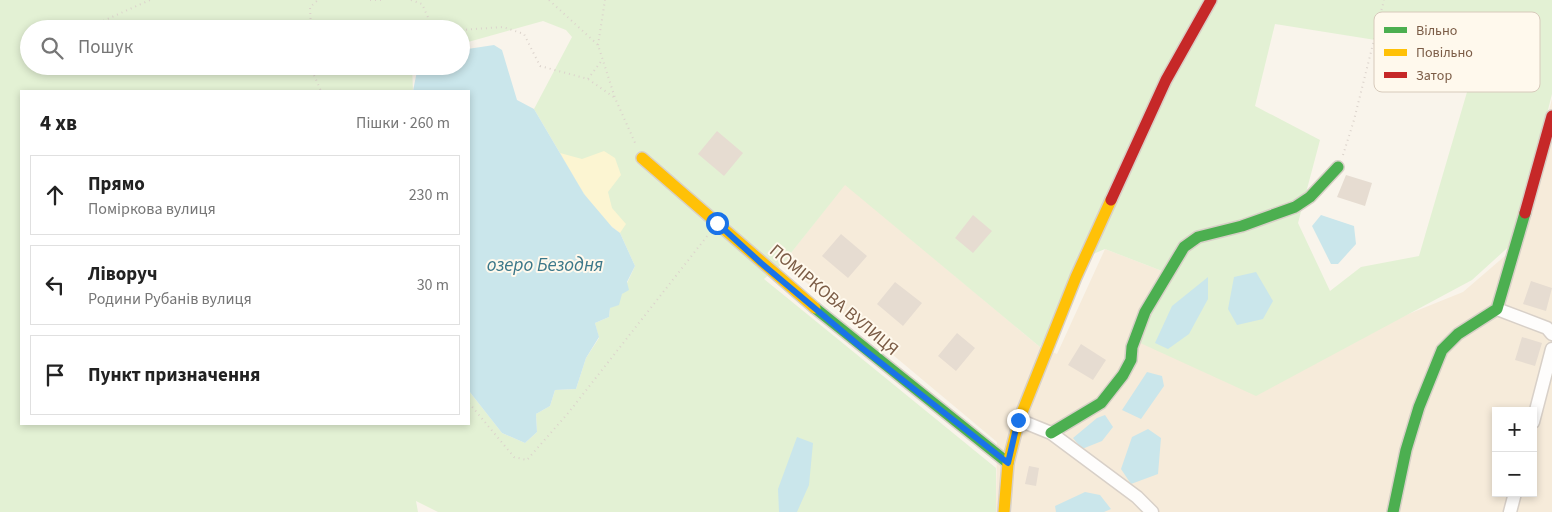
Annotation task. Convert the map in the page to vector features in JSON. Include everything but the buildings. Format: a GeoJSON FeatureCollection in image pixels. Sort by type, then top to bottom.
{"type":"FeatureCollection","features":[{"type":"Feature","properties":{"kind":"street"},"geometry":{"type":"LineString","coordinates":[[1004,512],[1008,463],[1018,420],[1078,271],[1166,80],[1211,0]]}},
{"type":"Feature","properties":{"kind":"street"},"geometry":{"type":"LineString","coordinates":[[1393,512],[1406,450],[1419,407],[1442,350],[1458,334],[1497,309],[1500,303],[1552,116]]}},
{"type":"Feature","properties":{"kind":"street","name":"ПОМІРКОВА ВУЛИЦЯ"},"geometry":{"type":"LineString","coordinates":[[642,158],[761,263],[862,348],[1008,463]]}},
{"type":"Feature","properties":{"kind":"street"},"geometry":{"type":"LineString","coordinates":[[1051,433],[1101,403],[1123,375],[1131,360],[1132,347],[1145,312],[1184,247],[1198,237],[1242,226],[1295,207],[1310,197],[1338,167]]}},
{"type":"Feature","properties":{"kind":"street"},"geometry":{"type":"LineString","coordinates":[[1497,309],[1547,328],[1552,334]]}},
{"type":"Feature","properties":{"kind":"street"},"geometry":{"type":"LineString","coordinates":[[1537,407],[1552,349]]}},
{"type":"Feature","properties":{"kind":"street"},"geometry":{"type":"LineString","coordinates":[[1018,420],[1051,433],[1137,498],[1152,512]]}},
{"type":"Feature","properties":{"kind":"street"},"geometry":{"type":"LineString","coordinates":[[1510,512],[1514,497]]}},
{"type":"Feature","properties":{"kind":"path"},"geometry":{"type":"LineString","coordinates":[[105,20],[150,0]]}},
{"type":"Feature","properties":{"kind":"path"},"geometry":{"type":"LineString","coordinates":[[311,20],[310,7],[318,0]]}},
{"type":"Feature","properties":{"kind":"path"},"geometry":{"type":"LineString","coordinates":[[370,0],[383,0]]}},
{"type":"Feature","properties":{"kind":"path"},"geometry":{"type":"LineString","coordinates":[[411,0],[422,4],[429,20]]}},
{"type":"Feature","properties":{"kind":"path"},"geometry":{"type":"LineString","coordinates":[[549,0],[598,45],[615,98],[642,158]]}},
{"type":"Feature","properties":{"kind":"path"},"geometry":{"type":"LineString","coordinates":[[598,45],[605,0]]}},
{"type":"Feature","properties":{"kind":"path"},"geometry":{"type":"LineString","coordinates":[[470,29],[503,27],[524,34],[540,66],[588,79],[615,98]]}},
{"type":"Feature","properties":{"kind":"path"},"geometry":{"type":"LineString","coordinates":[[1338,167],[1354,120],[1374,40]]}},
{"type":"Feature","properties":{"kind":"path"},"geometry":{"type":"LineString","coordinates":[[588,79],[603,59]]}},
{"type":"Feature","properties":{"kind":"path"},"geometry":{"type":"LineString","coordinates":[[314,75],[321,90]]}},
{"type":"Feature","properties":{"kind":"path"},"geometry":{"type":"LineString","coordinates":[[470,404],[514,457],[527,460],[569,412],[717,223]]}},
{"type":"Feature","properties":{"kind":"shaded area"},"geometry":{"type":"Polygon","coordinates":[[[1552,99],[1552,512],[996,512],[997,442],[783,263],[845,184],[1040,347],[1057,354],[1105,249],[1162,271],[1406,315],[1463,292],[1513,249],[1552,99]]]}},
{"type":"Feature","properties":{"kind":"green space"},"geometry":{"type":"Polygon","coordinates":[[[0,0],[1552,0],[1552,94],[1515,241],[1472,280],[1256,396],[1138,342],[1162,271],[1105,249],[1084,258],[1040,347],[845,185],[783,263],[764,279],[996,468],[996,512],[438,512],[416,501],[418,512],[0,512],[0,0]],[[1374,12],[1374,40],[1275,24],[1255,106],[1320,140],[1298,223],[1330,291],[1361,267],[1419,256],[1467,92],[1540,92],[1540,12],[1374,12]]]}},
{"type":"Feature","properties":{"kind":"sand"},"geometry":{"type":"Polygon","coordinates":[[[604,151],[615,158],[621,175],[608,192],[612,208],[626,224],[620,233],[594,207],[579,186],[560,153],[582,159],[604,151]]]}},
{"type":"Feature","properties":{"kind":"water","name":"озеро Безодня"},"geometry":{"type":"Polygon","coordinates":[[[494,45],[502,50],[517,100],[534,109],[584,194],[612,227],[620,233],[635,266],[627,282],[629,290],[622,294],[619,305],[610,308],[609,317],[595,323],[599,337],[586,358],[576,389],[555,390],[550,406],[536,414],[537,432],[525,443],[502,433],[470,392],[470,90],[413,90],[416,75],[470,75],[470,49],[494,45]]]}},
{"type":"Feature","properties":{"kind":"water"},"geometry":{"type":"Polygon","coordinates":[[[1321,215],[1354,226],[1356,244],[1338,264],[1331,264],[1312,226],[1321,215]]]}},
{"type":"Feature","properties":{"kind":"water"},"geometry":{"type":"Polygon","coordinates":[[[1256,272],[1273,301],[1263,319],[1237,325],[1228,309],[1234,277],[1256,272]]]}},
{"type":"Feature","properties":{"kind":"water"},"geometry":{"type":"Polygon","coordinates":[[[1208,277],[1208,299],[1189,334],[1168,349],[1155,343],[1172,306],[1208,277]]]}},
{"type":"Feature","properties":{"kind":"water"},"geometry":{"type":"Polygon","coordinates":[[[1147,372],[1162,376],[1164,386],[1141,419],[1122,410],[1147,372]]]}},
{"type":"Feature","properties":{"kind":"water"},"geometry":{"type":"Polygon","coordinates":[[[1105,415],[1113,427],[1102,441],[1082,449],[1073,438],[1097,418],[1105,415]]]}},
{"type":"Feature","properties":{"kind":"water"},"geometry":{"type":"Polygon","coordinates":[[[1148,429],[1161,438],[1158,474],[1131,484],[1121,469],[1132,437],[1148,429]]]}},
{"type":"Feature","properties":{"kind":"water"},"geometry":{"type":"Polygon","coordinates":[[[797,437],[813,443],[809,485],[797,512],[779,512],[778,489],[797,437]]]}},
{"type":"Feature","properties":{"kind":"water"},"geometry":{"type":"Polygon","coordinates":[[[1085,492],[1100,495],[1111,509],[1104,512],[1056,512],[1055,506],[1085,492]]]}},
{"type":"Feature","properties":{"kind":"traffic: fast"},"geometry":{"type":"LineString","coordinates":[[1051,433],[1101,403],[1123,375],[1131,360],[1132,347],[1145,312],[1184,247],[1198,237],[1242,226],[1295,207],[1310,197],[1338,167]]}},
{"type":"Feature","properties":{"kind":"traffic: fast"},"geometry":{"type":"LineString","coordinates":[[1393,512],[1406,450],[1419,407],[1442,350],[1458,334],[1497,309],[1525,213]]}},
{"type":"Feature","properties":{"kind":"traffic: fast"},"geometry":{"type":"LineString","coordinates":[[815,308],[1008,463]]}},
{"type":"Feature","properties":{"kind":"traffic: slow"},"geometry":{"type":"LineString","coordinates":[[642,158],[815,308]]}},
{"type":"Feature","properties":{"kind":"traffic: slow"},"geometry":{"type":"LineString","coordinates":[[1004,512],[1008,463],[1019,420],[1076,277],[1111,200]]}},
{"type":"Feature","properties":{"kind":"traffic: jam"},"geometry":{"type":"LineString","coordinates":[[1111,200],[1166,80],[1211,0]]}},
{"type":"Feature","properties":{"kind":"traffic: jam"},"geometry":{"type":"LineString","coordinates":[[1525,213],[1552,116]]}},
{"type":"Feature","properties":{"kind":"route"},"geometry":{"type":"LineString","coordinates":[[717,223],[761,263],[862,348],[1008,463],[1018,420]]}}]}
